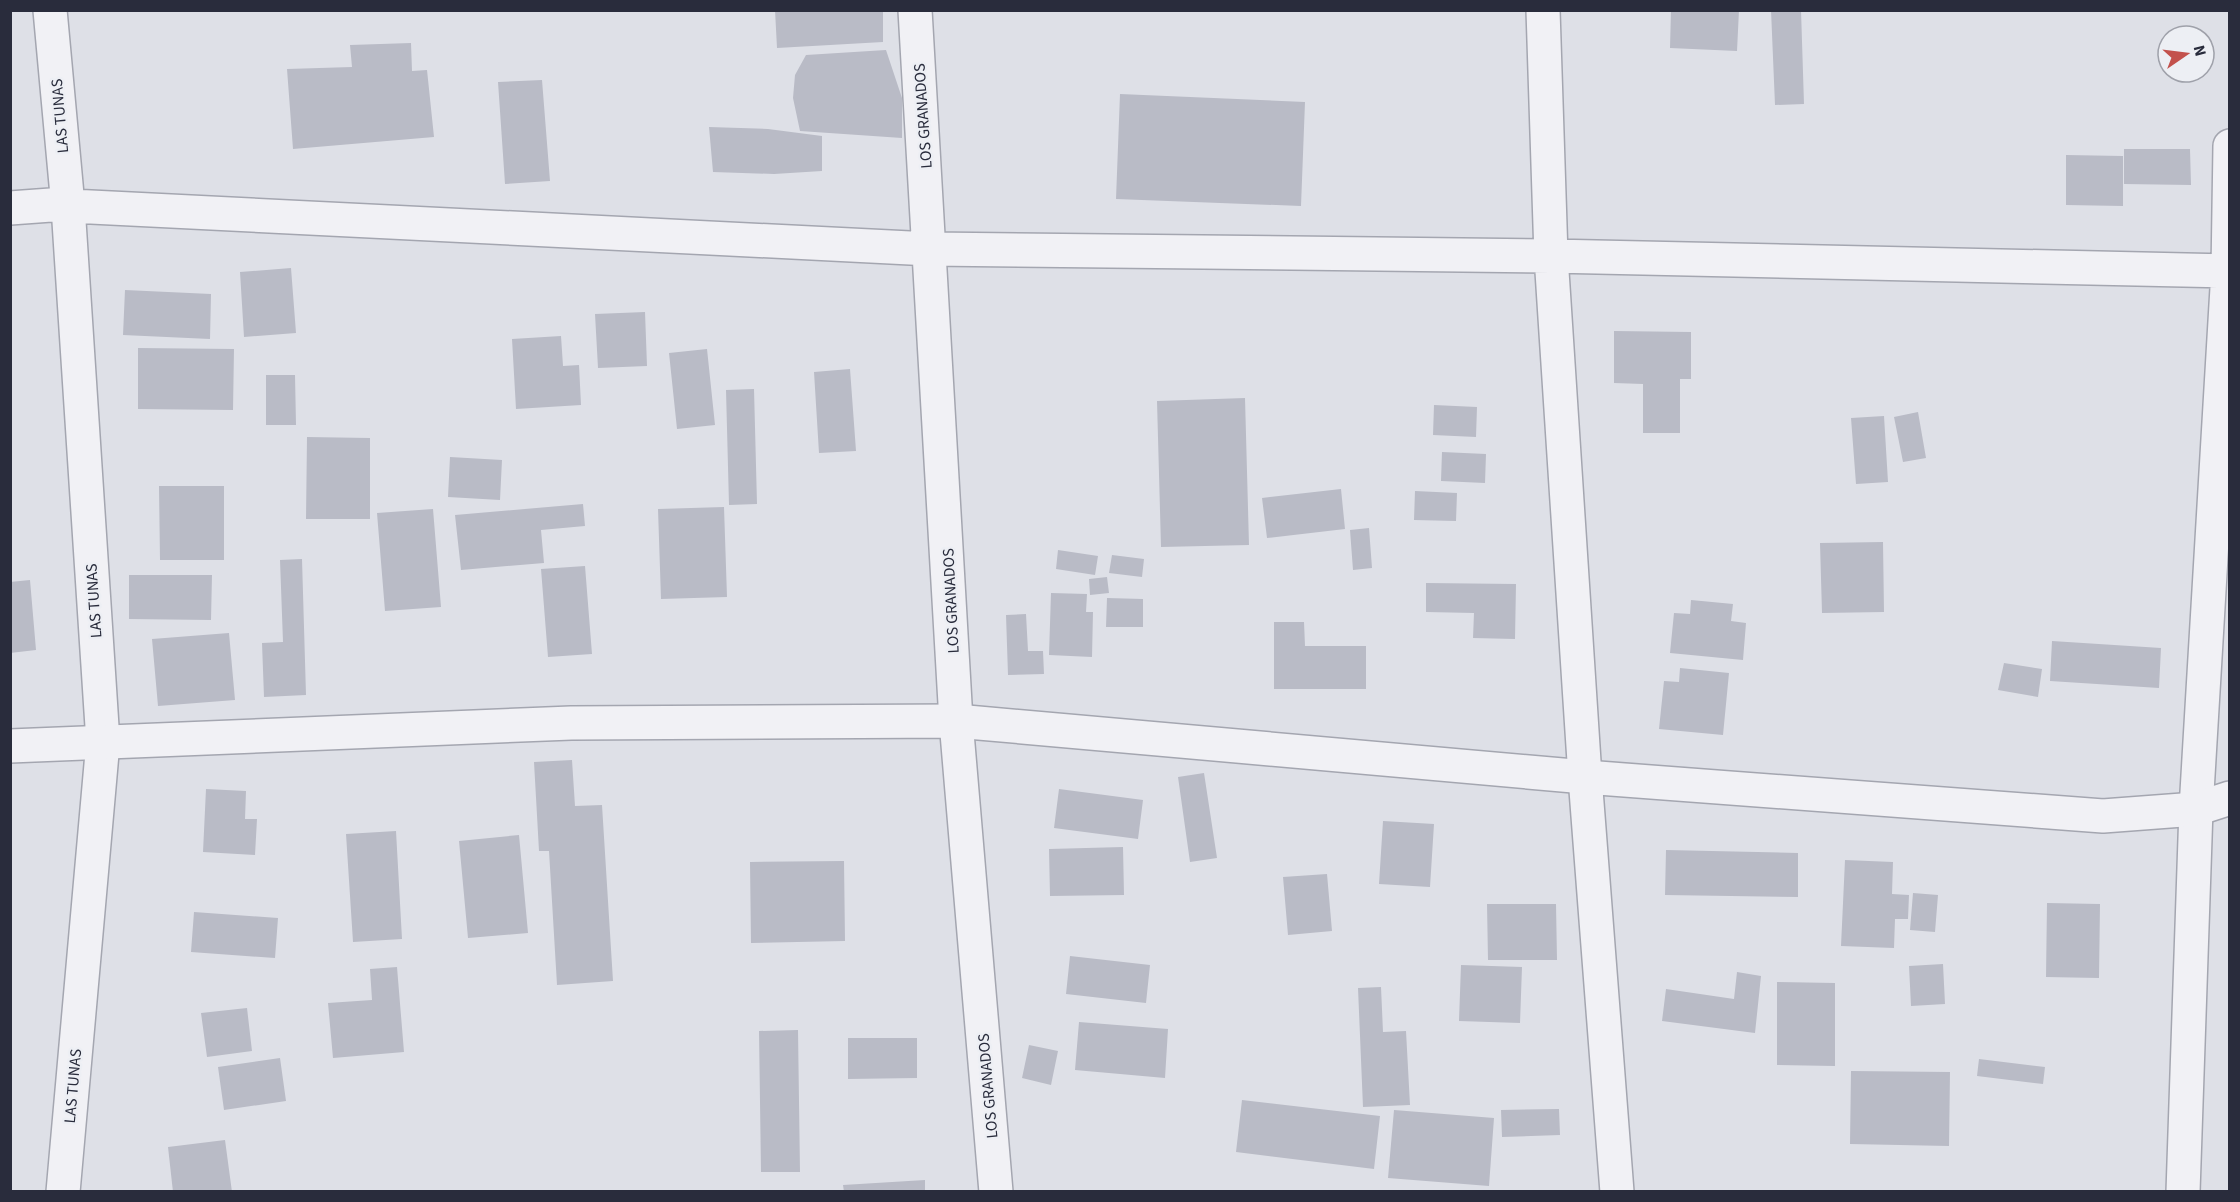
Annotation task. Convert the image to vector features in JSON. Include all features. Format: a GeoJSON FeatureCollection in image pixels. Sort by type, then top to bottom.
{"type":"FeatureCollection","features":[{"type":"Feature","properties":{"kind":"street","name":"LAS TUNAS"},"geometry":{"type":"LineString","coordinates":[[50,10],[68,206],[103,742],[63,1191]]}},
{"type":"Feature","properties":{"kind":"street","name":"LOS GRANADOS"},"geometry":{"type":"LineString","coordinates":[[915,10],[956,720],[996,1191]]}},
{"type":"Feature","properties":{"kind":"street"},"geometry":{"type":"LineString","coordinates":[[1543,10],[1551,256],[1585,777],[1617,1191]]}},
{"type":"Feature","properties":{"kind":"street"},"geometry":{"type":"LineString","coordinates":[[2183,1191],[2196,809],[2229,271],[2229,146]]}},
{"type":"Feature","properties":{"kind":"street"},"geometry":{"type":"LineString","coordinates":[[10,208],[68,206],[930,249],[1551,256],[2229,271]]}},
{"type":"Feature","properties":{"kind":"street"},"geometry":{"type":"LineString","coordinates":[[10,746],[572,723],[956,720],[1585,777],[2103,816],[2196,809],[2229,798]]}},
{"type":"Feature","properties":{"kind":"building"},"geometry":{"type":"Polygon","coordinates":[[[775,10],[851,10],[851,12],[883,10],[883,42],[777,48],[775,10]]]}},
{"type":"Feature","properties":{"kind":"building"},"geometry":{"type":"Polygon","coordinates":[[[1671,10],[1739,10],[1737,51],[1670,48],[1671,10]]]}},
{"type":"Feature","properties":{"kind":"building"},"geometry":{"type":"Polygon","coordinates":[[[1771,10],[1801,10],[1804,104],[1775,105],[1771,10]]]}},
{"type":"Feature","properties":{"kind":"building"},"geometry":{"type":"Polygon","coordinates":[[[411,43],[412,71],[427,70],[434,137],[293,149],[287,69],[352,67],[350,45],[411,43]]]}},
{"type":"Feature","properties":{"kind":"building"},"geometry":{"type":"Polygon","coordinates":[[[886,50],[902,98],[902,138],[800,131],[793,98],[795,75],[806,55],[886,50]]]}},
{"type":"Feature","properties":{"kind":"building"},"geometry":{"type":"Polygon","coordinates":[[[542,80],[550,181],[505,184],[498,82],[542,80]]]}},
{"type":"Feature","properties":{"kind":"building"},"geometry":{"type":"Polygon","coordinates":[[[1120,94],[1305,102],[1301,206],[1116,199],[1120,94]]]}},
{"type":"Feature","properties":{"kind":"building"},"geometry":{"type":"Polygon","coordinates":[[[709,127],[768,129],[822,136],[822,171],[774,174],[713,172],[709,127]]]}},
{"type":"Feature","properties":{"kind":"building"},"geometry":{"type":"Polygon","coordinates":[[[2124,149],[2190,149],[2191,185],[2124,184],[2124,149]]]}},
{"type":"Feature","properties":{"kind":"building"},"geometry":{"type":"Polygon","coordinates":[[[2066,155],[2123,156],[2123,206],[2066,205],[2066,155]]]}},
{"type":"Feature","properties":{"kind":"building"},"geometry":{"type":"Polygon","coordinates":[[[291,268],[296,333],[244,337],[240,272],[291,268]]]}},
{"type":"Feature","properties":{"kind":"building"},"geometry":{"type":"Polygon","coordinates":[[[125,290],[211,294],[210,339],[123,335],[125,290]]]}},
{"type":"Feature","properties":{"kind":"building"},"geometry":{"type":"Polygon","coordinates":[[[645,312],[647,366],[598,368],[595,314],[645,312]]]}},
{"type":"Feature","properties":{"kind":"building"},"geometry":{"type":"Polygon","coordinates":[[[1614,331],[1691,332],[1691,379],[1680,379],[1680,433],[1643,433],[1643,384],[1614,383],[1614,331]]]}},
{"type":"Feature","properties":{"kind":"building"},"geometry":{"type":"Polygon","coordinates":[[[561,336],[563,366],[579,365],[581,405],[516,409],[512,339],[561,336]]]}},
{"type":"Feature","properties":{"kind":"building"},"geometry":{"type":"Polygon","coordinates":[[[138,348],[234,349],[233,410],[138,409],[138,348]]]}},
{"type":"Feature","properties":{"kind":"building"},"geometry":{"type":"Polygon","coordinates":[[[707,349],[715,425],[677,429],[669,353],[707,349]]]}},
{"type":"Feature","properties":{"kind":"building"},"geometry":{"type":"Polygon","coordinates":[[[850,369],[856,451],[819,453],[814,372],[850,369]]]}},
{"type":"Feature","properties":{"kind":"building"},"geometry":{"type":"Polygon","coordinates":[[[266,375],[295,375],[296,425],[266,425],[266,375]]]}},
{"type":"Feature","properties":{"kind":"building"},"geometry":{"type":"Polygon","coordinates":[[[754,389],[757,504],[729,505],[726,390],[754,389]]]}},
{"type":"Feature","properties":{"kind":"building"},"geometry":{"type":"Polygon","coordinates":[[[1245,398],[1249,545],[1161,547],[1157,401],[1245,398]]]}},
{"type":"Feature","properties":{"kind":"building"},"geometry":{"type":"Polygon","coordinates":[[[1434,405],[1477,407],[1476,437],[1433,435],[1434,405]]]}},
{"type":"Feature","properties":{"kind":"building"},"geometry":{"type":"Polygon","coordinates":[[[1918,412],[1926,458],[1903,462],[1894,417],[1918,412]]]}},
{"type":"Feature","properties":{"kind":"building"},"geometry":{"type":"Polygon","coordinates":[[[1884,416],[1888,482],[1856,484],[1851,418],[1884,416]]]}},
{"type":"Feature","properties":{"kind":"building"},"geometry":{"type":"Polygon","coordinates":[[[307,437],[370,438],[370,519],[306,519],[307,437]]]}},
{"type":"Feature","properties":{"kind":"building"},"geometry":{"type":"Polygon","coordinates":[[[1442,452],[1486,454],[1485,483],[1441,481],[1442,452]]]}},
{"type":"Feature","properties":{"kind":"building"},"geometry":{"type":"Polygon","coordinates":[[[450,457],[502,460],[500,500],[448,497],[450,457]]]}},
{"type":"Feature","properties":{"kind":"building"},"geometry":{"type":"Polygon","coordinates":[[[159,486],[224,486],[224,560],[160,560],[159,486]]]}},
{"type":"Feature","properties":{"kind":"building"},"geometry":{"type":"Polygon","coordinates":[[[1341,489],[1345,529],[1267,538],[1262,498],[1341,489]]]}},
{"type":"Feature","properties":{"kind":"building"},"geometry":{"type":"Polygon","coordinates":[[[1415,491],[1457,493],[1456,521],[1414,520],[1415,491]]]}},
{"type":"Feature","properties":{"kind":"building"},"geometry":{"type":"Polygon","coordinates":[[[583,504],[585,526],[541,530],[544,563],[461,570],[455,515],[583,504]]]}},
{"type":"Feature","properties":{"kind":"building"},"geometry":{"type":"Polygon","coordinates":[[[724,507],[727,597],[661,599],[658,509],[724,507]]]}},
{"type":"Feature","properties":{"kind":"building"},"geometry":{"type":"Polygon","coordinates":[[[433,509],[441,607],[385,611],[377,513],[433,509]]]}},
{"type":"Feature","properties":{"kind":"building"},"geometry":{"type":"Polygon","coordinates":[[[1369,528],[1372,568],[1353,570],[1350,530],[1369,528]]]}},
{"type":"Feature","properties":{"kind":"building"},"geometry":{"type":"Polygon","coordinates":[[[1883,542],[1884,612],[1822,613],[1820,543],[1883,542]]]}},
{"type":"Feature","properties":{"kind":"building"},"geometry":{"type":"Polygon","coordinates":[[[1058,550],[1098,556],[1095,575],[1056,569],[1058,550]]]}},
{"type":"Feature","properties":{"kind":"building"},"geometry":{"type":"Polygon","coordinates":[[[1112,555],[1144,559],[1142,577],[1109,573],[1112,555]]]}},
{"type":"Feature","properties":{"kind":"building"},"geometry":{"type":"Polygon","coordinates":[[[302,559],[306,695],[264,697],[262,643],[283,642],[280,560],[302,559]]]}},
{"type":"Feature","properties":{"kind":"building"},"geometry":{"type":"Polygon","coordinates":[[[585,566],[592,654],[548,657],[541,569],[585,566]]]}},
{"type":"Feature","properties":{"kind":"building"},"geometry":{"type":"Polygon","coordinates":[[[129,575],[212,575],[211,620],[129,619],[129,575]]]}},
{"type":"Feature","properties":{"kind":"building"},"geometry":{"type":"Polygon","coordinates":[[[1107,577],[1109,593],[1090,595],[1089,579],[1107,577]]]}},
{"type":"Feature","properties":{"kind":"building"},"geometry":{"type":"Polygon","coordinates":[[[30,580],[36,650],[10,653],[10,582],[30,580]]]}},
{"type":"Feature","properties":{"kind":"building"},"geometry":{"type":"Polygon","coordinates":[[[1426,583],[1516,584],[1515,639],[1473,638],[1474,613],[1426,612],[1426,583]]]}},
{"type":"Feature","properties":{"kind":"building"},"geometry":{"type":"Polygon","coordinates":[[[1051,593],[1087,594],[1086,612],[1093,612],[1092,657],[1049,655],[1051,593]]]}},
{"type":"Feature","properties":{"kind":"building"},"geometry":{"type":"Polygon","coordinates":[[[1107,598],[1143,599],[1143,627],[1106,627],[1107,598]]]}},
{"type":"Feature","properties":{"kind":"building"},"geometry":{"type":"Polygon","coordinates":[[[1691,600],[1733,604],[1731,621],[1746,623],[1743,660],[1670,653],[1674,613],[1690,614],[1691,600]]]}},
{"type":"Feature","properties":{"kind":"building"},"geometry":{"type":"Polygon","coordinates":[[[1026,614],[1028,651],[1043,651],[1044,674],[1008,675],[1006,615],[1026,614]]]}},
{"type":"Feature","properties":{"kind":"building"},"geometry":{"type":"Polygon","coordinates":[[[1274,622],[1304,622],[1305,646],[1366,646],[1366,689],[1274,689],[1274,622]]]}},
{"type":"Feature","properties":{"kind":"building"},"geometry":{"type":"Polygon","coordinates":[[[229,633],[235,700],[158,706],[152,639],[229,633]]]}},
{"type":"Feature","properties":{"kind":"building"},"geometry":{"type":"Polygon","coordinates":[[[2052,641],[2161,648],[2159,688],[2050,681],[2052,641]]]}},
{"type":"Feature","properties":{"kind":"building"},"geometry":{"type":"Polygon","coordinates":[[[2004,663],[2042,669],[2038,697],[1998,690],[2004,663]]]}},
{"type":"Feature","properties":{"kind":"building"},"geometry":{"type":"Polygon","coordinates":[[[1680,668],[1729,673],[1723,735],[1659,729],[1664,681],[1679,682],[1680,668]]]}},
{"type":"Feature","properties":{"kind":"building"},"geometry":{"type":"Polygon","coordinates":[[[572,760],[575,806],[602,805],[613,981],[557,985],[549,851],[539,851],[534,762],[572,760]]]}},
{"type":"Feature","properties":{"kind":"building"},"geometry":{"type":"Polygon","coordinates":[[[1204,773],[1217,858],[1190,862],[1178,777],[1204,773]]]}},
{"type":"Feature","properties":{"kind":"building"},"geometry":{"type":"Polygon","coordinates":[[[206,789],[246,791],[245,819],[257,819],[255,855],[203,852],[206,789]]]}},
{"type":"Feature","properties":{"kind":"building"},"geometry":{"type":"Polygon","coordinates":[[[1059,789],[1143,800],[1138,839],[1054,828],[1059,789]]]}},
{"type":"Feature","properties":{"kind":"building"},"geometry":{"type":"Polygon","coordinates":[[[1383,821],[1434,824],[1430,887],[1379,884],[1383,821]]]}},
{"type":"Feature","properties":{"kind":"building"},"geometry":{"type":"Polygon","coordinates":[[[396,831],[402,939],[353,942],[346,834],[396,831]]]}},
{"type":"Feature","properties":{"kind":"building"},"geometry":{"type":"Polygon","coordinates":[[[519,835],[528,933],[468,938],[459,841],[519,835]]]}},
{"type":"Feature","properties":{"kind":"building"},"geometry":{"type":"Polygon","coordinates":[[[1123,847],[1124,895],[1050,896],[1049,849],[1123,847]]]}},
{"type":"Feature","properties":{"kind":"building"},"geometry":{"type":"Polygon","coordinates":[[[1666,850],[1798,853],[1798,897],[1665,895],[1666,850]]]}},
{"type":"Feature","properties":{"kind":"building"},"geometry":{"type":"Polygon","coordinates":[[[1845,860],[1893,862],[1892,894],[1909,895],[1908,919],[1895,919],[1894,948],[1841,946],[1845,860]]]}},
{"type":"Feature","properties":{"kind":"building"},"geometry":{"type":"Polygon","coordinates":[[[844,861],[845,941],[751,943],[750,862],[844,861]]]}},
{"type":"Feature","properties":{"kind":"building"},"geometry":{"type":"Polygon","coordinates":[[[1327,874],[1332,931],[1288,935],[1283,877],[1327,874]]]}},
{"type":"Feature","properties":{"kind":"building"},"geometry":{"type":"Polygon","coordinates":[[[1913,893],[1938,895],[1935,932],[1910,930],[1913,893]]]}},
{"type":"Feature","properties":{"kind":"building"},"geometry":{"type":"Polygon","coordinates":[[[2047,903],[2100,904],[2099,978],[2046,977],[2047,903]]]}},
{"type":"Feature","properties":{"kind":"building"},"geometry":{"type":"Polygon","coordinates":[[[1487,904],[1556,904],[1557,960],[1488,960],[1487,904]]]}},
{"type":"Feature","properties":{"kind":"building"},"geometry":{"type":"Polygon","coordinates":[[[194,912],[278,918],[275,958],[191,952],[194,912]]]}},
{"type":"Feature","properties":{"kind":"building"},"geometry":{"type":"Polygon","coordinates":[[[1070,956],[1150,965],[1146,1003],[1066,994],[1070,956]]]}},
{"type":"Feature","properties":{"kind":"building"},"geometry":{"type":"Polygon","coordinates":[[[1943,964],[1945,1004],[1911,1006],[1909,966],[1943,964]]]}},
{"type":"Feature","properties":{"kind":"building"},"geometry":{"type":"Polygon","coordinates":[[[1461,965],[1522,967],[1520,1023],[1459,1021],[1461,965]]]}},
{"type":"Feature","properties":{"kind":"building"},"geometry":{"type":"Polygon","coordinates":[[[397,967],[404,1052],[333,1058],[328,1003],[372,1000],[370,969],[397,967]]]}},
{"type":"Feature","properties":{"kind":"building"},"geometry":{"type":"Polygon","coordinates":[[[1737,972],[1761,976],[1755,1033],[1662,1021],[1666,989],[1734,999],[1737,972]]]}},
{"type":"Feature","properties":{"kind":"building"},"geometry":{"type":"Polygon","coordinates":[[[1777,982],[1835,983],[1835,1066],[1777,1065],[1777,982]]]}},
{"type":"Feature","properties":{"kind":"building"},"geometry":{"type":"Polygon","coordinates":[[[1381,987],[1383,1032],[1406,1031],[1410,1105],[1363,1107],[1358,988],[1381,987]]]}},
{"type":"Feature","properties":{"kind":"building"},"geometry":{"type":"Polygon","coordinates":[[[247,1008],[252,1051],[207,1057],[201,1013],[247,1008]]]}},
{"type":"Feature","properties":{"kind":"building"},"geometry":{"type":"Polygon","coordinates":[[[1079,1022],[1168,1029],[1165,1078],[1075,1070],[1079,1022]]]}},
{"type":"Feature","properties":{"kind":"building"},"geometry":{"type":"Polygon","coordinates":[[[798,1030],[800,1172],[761,1172],[759,1031],[798,1030]]]}},
{"type":"Feature","properties":{"kind":"building"},"geometry":{"type":"Polygon","coordinates":[[[848,1038],[917,1038],[917,1078],[848,1079],[848,1038]]]}},
{"type":"Feature","properties":{"kind":"building"},"geometry":{"type":"Polygon","coordinates":[[[1029,1045],[1058,1051],[1051,1085],[1022,1078],[1029,1045]]]}},
{"type":"Feature","properties":{"kind":"building"},"geometry":{"type":"Polygon","coordinates":[[[280,1058],[286,1101],[224,1110],[218,1067],[280,1058]]]}},
{"type":"Feature","properties":{"kind":"building"},"geometry":{"type":"Polygon","coordinates":[[[1979,1059],[2045,1067],[2043,1084],[1977,1076],[1979,1059]]]}},
{"type":"Feature","properties":{"kind":"building"},"geometry":{"type":"Polygon","coordinates":[[[1851,1071],[1950,1072],[1949,1146],[1850,1144],[1851,1071]]]}},
{"type":"Feature","properties":{"kind":"building"},"geometry":{"type":"Polygon","coordinates":[[[1242,1100],[1380,1116],[1374,1169],[1236,1152],[1242,1100]]]}},
{"type":"Feature","properties":{"kind":"building"},"geometry":{"type":"Polygon","coordinates":[[[1559,1109],[1560,1135],[1502,1137],[1501,1110],[1559,1109]]]}},
{"type":"Feature","properties":{"kind":"building"},"geometry":{"type":"Polygon","coordinates":[[[1394,1110],[1494,1118],[1489,1186],[1388,1178],[1394,1110]]]}},
{"type":"Feature","properties":{"kind":"building"},"geometry":{"type":"Polygon","coordinates":[[[225,1140],[232,1192],[173,1192],[168,1147],[225,1140]]]}},
{"type":"Feature","properties":{"kind":"building"},"geometry":{"type":"Polygon","coordinates":[[[925,1180],[925,1192],[844,1192],[843,1185],[925,1180]]]}}]}
